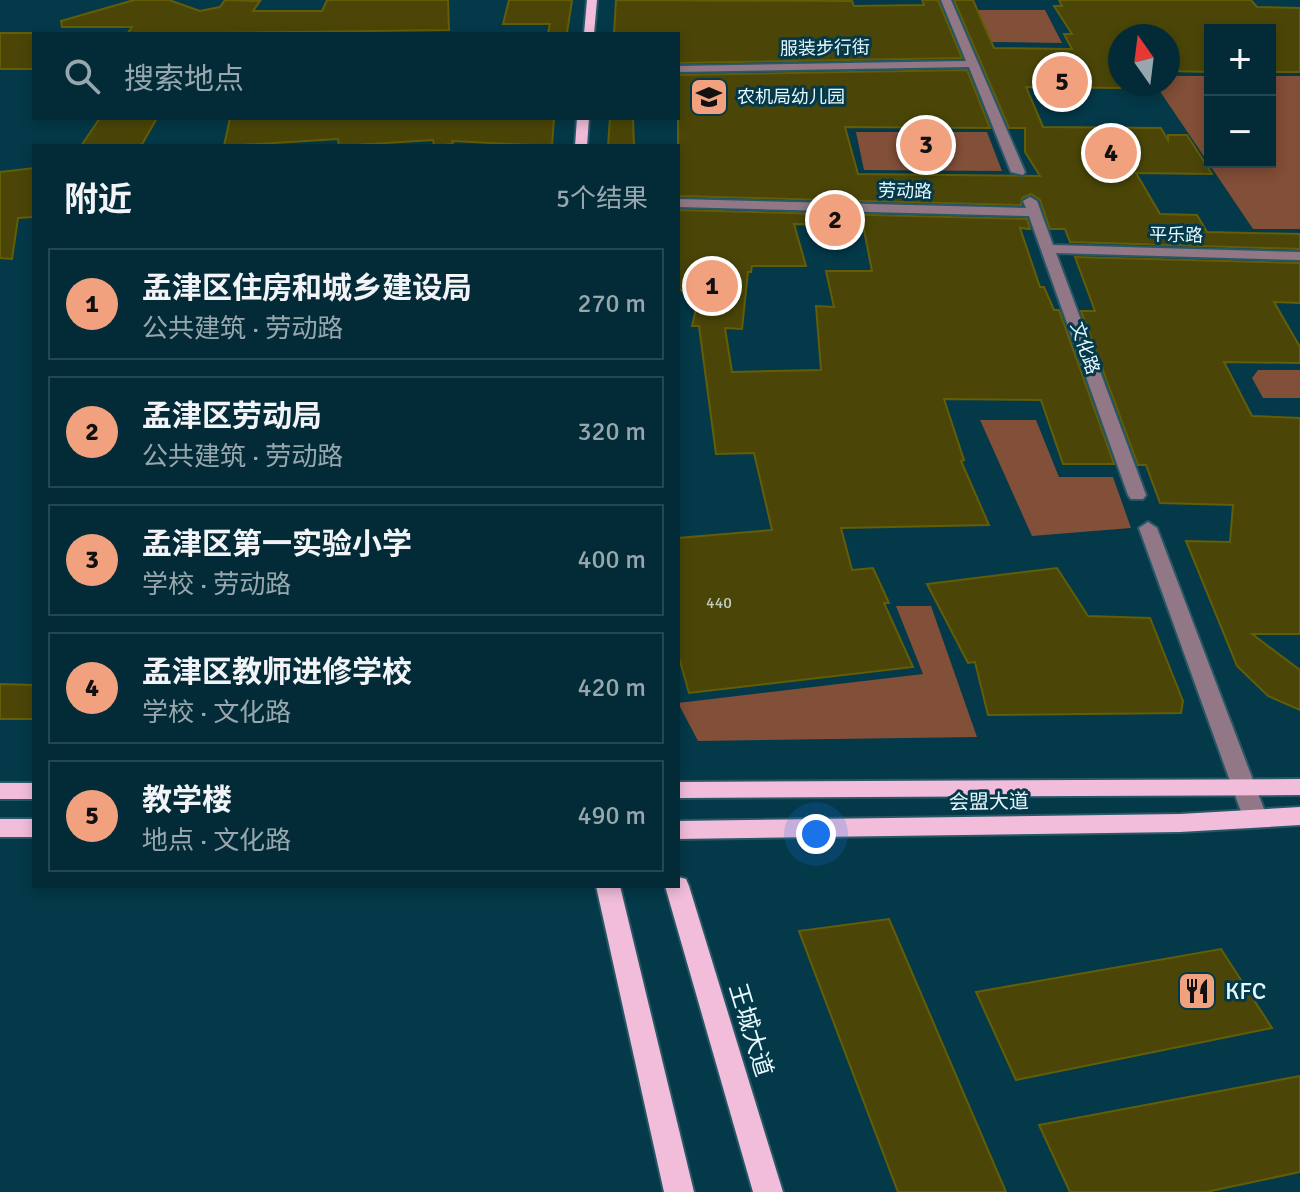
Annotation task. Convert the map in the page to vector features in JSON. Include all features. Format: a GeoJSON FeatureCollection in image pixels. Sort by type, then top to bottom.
{"type":"FeatureCollection","features":[{"type":"Feature","properties":{"kind":"main road"},"geometry":{"type":"LineString","coordinates":[[589,32],[592,0]]}},
{"type":"Feature","properties":{"kind":"main road"},"geometry":{"type":"LineString","coordinates":[[598,32],[600,0]]}},
{"type":"Feature","properties":{"kind":"main road"},"geometry":{"type":"LineString","coordinates":[[581,144],[583,120]]}},
{"type":"Feature","properties":{"kind":"main road"},"geometry":{"type":"LineString","coordinates":[[592,144],[593,120]]}},
{"type":"Feature","properties":{"kind":"main road","name":"会盟大道"},"geometry":{"type":"LineString","coordinates":[[680,790],[1300,787]]}},
{"type":"Feature","properties":{"kind":"main road"},"geometry":{"type":"LineString","coordinates":[[0,791],[32,791]]}},
{"type":"Feature","properties":{"kind":"main road","name":"会盟大道"},"geometry":{"type":"LineString","coordinates":[[680,830],[1180,823],[1300,816]]}},
{"type":"Feature","properties":{"kind":"main road"},"geometry":{"type":"LineString","coordinates":[[0,828],[32,828]]}},
{"type":"Feature","properties":{"kind":"main road"},"geometry":{"type":"LineString","coordinates":[[608,888],[679,1192]]}},
{"type":"Feature","properties":{"kind":"main road","name":"王城大道"},"geometry":{"type":"LineString","coordinates":[[678,888],[768,1192]]}},
{"type":"Feature","properties":{"kind":"street"},"geometry":{"type":"LineString","coordinates":[[946,0],[1018,172]]}},
{"type":"Feature","properties":{"kind":"street","name":"服装步行街"},"geometry":{"type":"LineString","coordinates":[[680,69],[973,64]]}},
{"type":"Feature","properties":{"kind":"street","name":"劳动路"},"geometry":{"type":"LineString","coordinates":[[680,203],[1033,206]]}},
{"type":"Feature","properties":{"kind":"street","name":"文化路"},"geometry":{"type":"LineString","coordinates":[[1033,206],[1137,495]]}},
{"type":"Feature","properties":{"kind":"street","name":"平乐路"},"geometry":{"type":"LineString","coordinates":[[1051,249],[1300,256]]}},
{"type":"Feature","properties":{"kind":"street"},"geometry":{"type":"LineString","coordinates":[[1148,528],[1255,817]]}},
{"type":"Feature","properties":{"kind":"shaded area"},"geometry":{"type":"Polygon","coordinates":[[[977,10],[1045,10],[1062,43],[992,42],[977,10]]]}},
{"type":"Feature","properties":{"kind":"shaded area"},"geometry":{"type":"Polygon","coordinates":[[[1180,76],[1204,76],[1204,156],[1163,96],[1180,96],[1180,76]]]}},
{"type":"Feature","properties":{"kind":"shaded area"},"geometry":{"type":"Polygon","coordinates":[[[1276,76],[1300,76],[1300,229],[1253,229],[1212,168],[1276,168],[1276,76]]]}},
{"type":"Feature","properties":{"kind":"shaded area"},"geometry":{"type":"Polygon","coordinates":[[[856,132],[987,132],[1002,171],[864,170],[856,132]]]}},
{"type":"Feature","properties":{"kind":"shaded area"},"geometry":{"type":"Polygon","coordinates":[[[1258,370],[1300,370],[1300,398],[1263,398],[1252,378],[1258,370]]]}},
{"type":"Feature","properties":{"kind":"shaded area"},"geometry":{"type":"Polygon","coordinates":[[[980,420],[1036,420],[1059,477],[1113,477],[1131,528],[1032,536],[980,420]]]}},
{"type":"Feature","properties":{"kind":"shaded area"},"geometry":{"type":"Polygon","coordinates":[[[896,606],[931,606],[977,737],[698,741],[680,707],[680,703],[923,674],[896,606]]]}},
{"type":"Feature","properties":{"kind":"building"},"geometry":{"type":"Polygon","coordinates":[[[134,0],[169,0],[200,11],[220,7],[225,0],[260,1],[253,11],[322,11],[327,0],[448,0],[449,30],[128,32],[132,27],[62,27],[61,21],[134,0]]]}},
{"type":"Feature","properties":{"kind":"building"},"geometry":{"type":"Polygon","coordinates":[[[509,0],[572,0],[567,32],[548,32],[550,24],[503,24],[509,0]]]}},
{"type":"Feature","properties":{"kind":"building"},"geometry":{"type":"Polygon","coordinates":[[[616,0],[852,1],[854,6],[924,5],[922,0],[938,0],[962,58],[680,63],[680,32],[614,32],[616,0]]]}},
{"type":"Feature","properties":{"kind":"building"},"geometry":{"type":"Polygon","coordinates":[[[954,0],[973,0],[994,48],[1072,49],[1064,34],[1072,34],[1054,6],[1062,6],[1059,0],[1251,0],[1257,7],[1300,8],[1300,72],[1276,72],[1276,24],[1204,24],[1204,72],[1180,71],[1180,24],[1108,24],[1108,88],[1026,87],[1043,127],[1161,128],[1168,140],[1168,135],[1187,135],[1204,162],[1204,168],[1208,168],[1212,174],[1136,173],[1160,214],[1197,215],[1207,232],[1300,234],[1300,249],[1070,242],[1065,229],[1050,229],[1040,200],[1031,194],[1022,198],[1021,205],[680,196],[680,75],[967,70],[990,128],[845,127],[858,174],[1040,176],[1025,152],[1025,128],[1009,128],[954,0]]]}},
{"type":"Feature","properties":{"kind":"building"},"geometry":{"type":"Polygon","coordinates":[[[0,33],[32,33],[32,69],[0,69],[0,33]]]}},
{"type":"Feature","properties":{"kind":"building"},"geometry":{"type":"Polygon","coordinates":[[[99,120],[156,120],[142,144],[82,144],[99,120]]]}},
{"type":"Feature","properties":{"kind":"building"},"geometry":{"type":"Polygon","coordinates":[[[230,120],[554,120],[552,144],[452,141],[453,144],[434,144],[433,140],[339,144],[338,139],[224,144],[230,120]]]}},
{"type":"Feature","properties":{"kind":"building"},"geometry":{"type":"Polygon","coordinates":[[[610,120],[633,120],[634,144],[608,144],[610,120]]]}},
{"type":"Feature","properties":{"kind":"building"},"geometry":{"type":"Polygon","coordinates":[[[32,168],[32,217],[18,218],[12,259],[0,258],[0,172],[32,168]]]}},
{"type":"Feature","properties":{"kind":"building"},"geometry":{"type":"Polygon","coordinates":[[[680,210],[1027,219],[1030,229],[1020,228],[1040,287],[1044,287],[1054,310],[1059,310],[1114,464],[1063,464],[1041,400],[944,399],[964,460],[961,461],[989,525],[841,528],[852,570],[873,568],[889,603],[884,603],[913,667],[689,693],[680,661],[680,538],[772,530],[754,453],[716,454],[699,326],[692,326],[700,291],[680,290],[680,210]],[[794,224],[806,266],[752,266],[751,272],[748,272],[742,329],[725,328],[732,372],[821,370],[816,306],[834,307],[826,271],[872,271],[863,225],[794,224]]]}},
{"type":"Feature","properties":{"kind":"building"},"geometry":{"type":"Polygon","coordinates":[[[1075,257],[1300,263],[1300,303],[1274,302],[1300,347],[1300,363],[1224,362],[1252,416],[1300,418],[1300,634],[1252,634],[1300,670],[1300,710],[1268,696],[1237,666],[1186,541],[1230,542],[1233,505],[1160,503],[1146,465],[1138,465],[1081,311],[1095,311],[1075,257]]]}},
{"type":"Feature","properties":{"kind":"building"},"geometry":{"type":"Polygon","coordinates":[[[1057,568],[1088,616],[1150,618],[1183,701],[1181,713],[988,715],[975,662],[968,663],[927,584],[1057,568]]]}},
{"type":"Feature","properties":{"kind":"building"},"geometry":{"type":"Polygon","coordinates":[[[0,684],[32,685],[32,719],[0,719],[0,684]]]}},
{"type":"Feature","properties":{"kind":"building"},"geometry":{"type":"Polygon","coordinates":[[[889,919],[1006,1192],[898,1192],[799,931],[889,919]]]}},
{"type":"Feature","properties":{"kind":"building"},"geometry":{"type":"Polygon","coordinates":[[[1221,949],[1272,1028],[1016,1080],[976,992],[1221,949]]]}},
{"type":"Feature","properties":{"kind":"building"},"geometry":{"type":"Polygon","coordinates":[[[1300,1076],[1300,1172],[1206,1192],[1070,1192],[1039,1125],[1300,1076]]]}},
{"type":"Feature","properties":{"kind":"place","name":"教学楼"},"geometry":{"type":"Point","coordinates":[1062,82]}},
{"type":"Feature","properties":{"kind":"place","name":"农机局幼儿园"},"geometry":{"type":"Point","coordinates":[709,97]}},
{"type":"Feature","properties":{"kind":"place","name":"孟津区第一实验小学"},"geometry":{"type":"Point","coordinates":[926,145]}},
{"type":"Feature","properties":{"kind":"place","name":"孟津区教师进修学校"},"geometry":{"type":"Point","coordinates":[1111,153]}},
{"type":"Feature","properties":{"kind":"place","name":"孟津区劳动局"},"geometry":{"type":"Point","coordinates":[835,220]}},
{"type":"Feature","properties":{"kind":"place","name":"孟津区住房和城乡建设局"},"geometry":{"type":"Point","coordinates":[712,286]}},
{"type":"Feature","properties":{"kind":"place","name":"KFC"},"geometry":{"type":"Point","coordinates":[1197,991]}}]}
